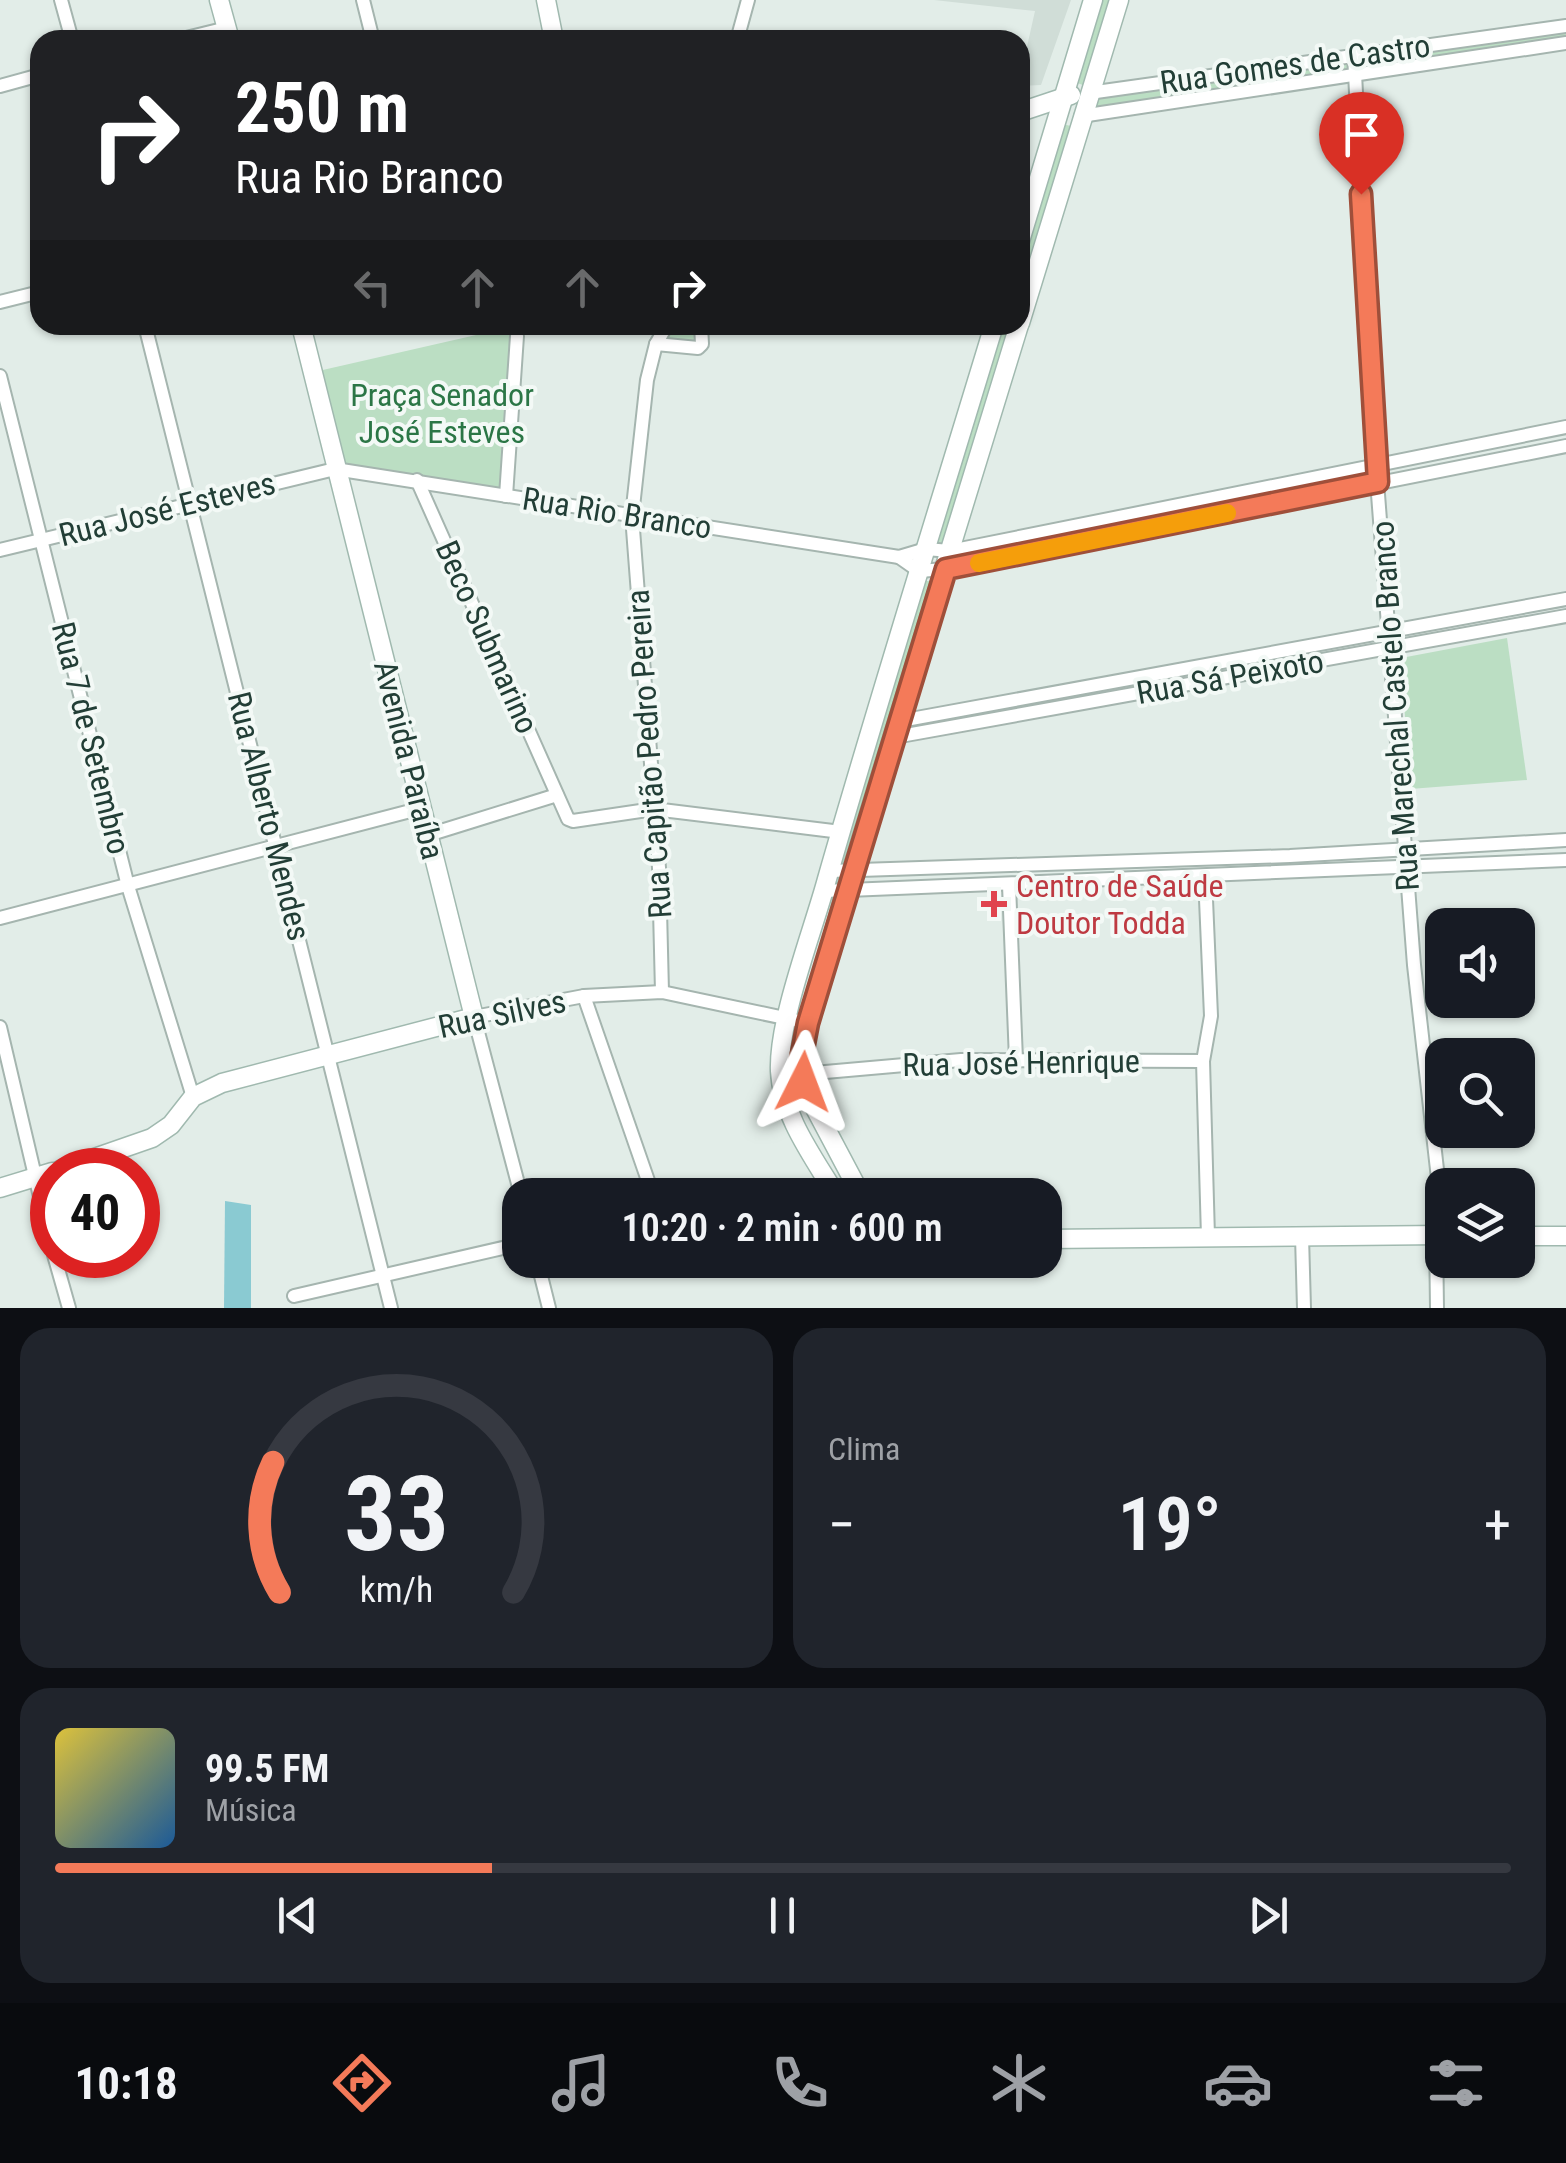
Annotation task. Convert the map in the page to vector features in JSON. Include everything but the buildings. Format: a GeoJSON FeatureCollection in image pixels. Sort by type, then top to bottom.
{"type":"FeatureCollection","features":[{"type":"Feature","properties":{"kind":"street"},"geometry":{"type":"LineString","coordinates":[[62,0],[70,30]]}},
{"type":"Feature","properties":{"kind":"street"},"geometry":{"type":"LineString","coordinates":[[220,0],[227,30]]}},
{"type":"Feature","properties":{"kind":"street"},"geometry":{"type":"LineString","coordinates":[[363,0],[370,30]]}},
{"type":"Feature","properties":{"kind":"street"},"geometry":{"type":"LineString","coordinates":[[546,0],[552,30]]}},
{"type":"Feature","properties":{"kind":"street"},"geometry":{"type":"LineString","coordinates":[[740,30],[748,0]]}},
{"type":"Feature","properties":{"kind":"street"},"geometry":{"type":"LineString","coordinates":[[1030,208],[1093,0]]}},
{"type":"Feature","properties":{"kind":"street"},"geometry":{"type":"LineString","coordinates":[[1030,290],[1119,0]]}},
{"type":"Feature","properties":{"kind":"street","name":"Rua Gomes de Castro"},"geometry":{"type":"LineString","coordinates":[[1030,110],[1064,96],[1089,92],[1566,26]]}},
{"type":"Feature","properties":{"kind":"street","name":"Rua Gomes de Castro"},"geometry":{"type":"LineString","coordinates":[[1030,113],[1058,118],[1081,116],[1566,43]]}},
{"type":"Feature","properties":{"kind":"street","name":"Rua Marechal Castelo Branco"},"geometry":{"type":"LineString","coordinates":[[1354,55],[1377,475],[1414,965],[1437,1168]]}},
{"type":"Feature","properties":{"kind":"street"},"geometry":{"type":"LineString","coordinates":[[0,86],[30,78]]}},
{"type":"Feature","properties":{"kind":"street"},"geometry":{"type":"LineString","coordinates":[[0,302],[30,294]]}},
{"type":"Feature","properties":{"kind":"street","name":"Rua Alberto Mendes"},"geometry":{"type":"LineString","coordinates":[[147,335],[391,1308]]}},
{"type":"Feature","properties":{"kind":"street","name":"Avenida Paraíba"},"geometry":{"type":"LineString","coordinates":[[302,335],[516,1178]]}},
{"type":"Feature","properties":{"kind":"street","name":"Rua Capitão Pedro Pereira"},"geometry":{"type":"LineString","coordinates":[[661,335],[647,380],[632,516],[660,898],[662,992]]}},
{"type":"Feature","properties":{"kind":"street"},"geometry":{"type":"LineString","coordinates":[[656,344],[698,348],[702,335]]}},
{"type":"Feature","properties":{"kind":"street"},"geometry":{"type":"LineString","coordinates":[[826,1178],[789,1111],[780,1076],[788,1018],[991,335]]}},
{"type":"Feature","properties":{"kind":"street"},"geometry":{"type":"LineString","coordinates":[[852,1178],[800,1073],[808,1023],[1017,335]]}},
{"type":"Feature","properties":{"kind":"street"},"geometry":{"type":"LineString","coordinates":[[506,496],[517,336]]}},
{"type":"Feature","properties":{"kind":"street","name":"Rua 7 de Setembro"},"geometry":{"type":"LineString","coordinates":[[0,376],[128,886],[197,1094]]}},
{"type":"Feature","properties":{"kind":"street","name":"Rua Rio Branco"},"geometry":{"type":"LineString","coordinates":[[1377,475],[1566,428]]}},
{"type":"Feature","properties":{"kind":"street","name":"Rua Rio Branco"},"geometry":{"type":"LineString","coordinates":[[899,557],[919,571],[948,560],[1377,475],[1566,446]]}},
{"type":"Feature","properties":{"kind":"street","name":"Rua Rio Branco"},"geometry":{"type":"LineString","coordinates":[[335,469],[899,557],[926,549],[948,560]]}},
{"type":"Feature","properties":{"kind":"street","name":"Rua José Esteves"},"geometry":{"type":"LineString","coordinates":[[0,550],[335,469]]}},
{"type":"Feature","properties":{"kind":"street","name":"Beco Submarino"},"geometry":{"type":"LineString","coordinates":[[416,480],[557,795]]}},
{"type":"Feature","properties":{"kind":"street","name":"Rua Sá Peixoto"},"geometry":{"type":"LineString","coordinates":[[897,729],[1566,599]]}},
{"type":"Feature","properties":{"kind":"street","name":"Rua Sá Peixoto"},"geometry":{"type":"LineString","coordinates":[[897,729],[1566,616]]}},
{"type":"Feature","properties":{"kind":"street"},"geometry":{"type":"LineString","coordinates":[[428,835],[557,795],[563,814],[572,822],[654,809],[841,832]]}},
{"type":"Feature","properties":{"kind":"street"},"geometry":{"type":"LineString","coordinates":[[0,918],[422,808]]}},
{"type":"Feature","properties":{"kind":"street"},"geometry":{"type":"LineString","coordinates":[[824,891],[1009,885],[1405,847],[1566,840]]}},
{"type":"Feature","properties":{"kind":"street"},"geometry":{"type":"LineString","coordinates":[[830,872],[1174,868],[1205,876],[1566,860]]}},
{"type":"Feature","properties":{"kind":"street"},"geometry":{"type":"LineString","coordinates":[[1205,876],[1211,1016],[1203,1061],[1208,1238]]}},
{"type":"Feature","properties":{"kind":"street"},"geometry":{"type":"LineString","coordinates":[[1009,885],[1016,1060]]}},
{"type":"Feature","properties":{"kind":"street","name":"Rua Silves"},"geometry":{"type":"LineString","coordinates":[[197,1094],[244,1076],[329,1054],[584,996],[662,992],[808,1023]]}},
{"type":"Feature","properties":{"kind":"street"},"geometry":{"type":"LineString","coordinates":[[584,996],[646,1178]]}},
{"type":"Feature","properties":{"kind":"street"},"geometry":{"type":"LineString","coordinates":[[0,1027],[36,1148]]}},
{"type":"Feature","properties":{"kind":"street","name":"Rua José Henrique"},"geometry":{"type":"LineString","coordinates":[[780,1076],[935,1061],[1203,1061]]}},
{"type":"Feature","properties":{"kind":"street"},"geometry":{"type":"LineString","coordinates":[[123,1148],[152,1138],[170,1125],[197,1094]]}},
{"type":"Feature","properties":{"kind":"street"},"geometry":{"type":"LineString","coordinates":[[0,1188],[30,1179]]}},
{"type":"Feature","properties":{"kind":"street"},"geometry":{"type":"LineString","coordinates":[[1062,1239],[1425,1235]]}},
{"type":"Feature","properties":{"kind":"street"},"geometry":{"type":"LineString","coordinates":[[1302,1236],[1304,1308]]}},
{"type":"Feature","properties":{"kind":"street"},"geometry":{"type":"LineString","coordinates":[[1535,1236],[1566,1236]]}},
{"type":"Feature","properties":{"kind":"street"},"geometry":{"type":"LineString","coordinates":[[294,1296],[502,1248]]}},
{"type":"Feature","properties":{"kind":"street"},"geometry":{"type":"LineString","coordinates":[[60,1278],[69,1308]]}},
{"type":"Feature","properties":{"kind":"street"},"geometry":{"type":"LineString","coordinates":[[542,1278],[549,1308]]}},
{"type":"Feature","properties":{"kind":"street"},"geometry":{"type":"LineString","coordinates":[[1438,1278],[1438,1308]]}},
{"type":"Feature","properties":{"kind":"shaded area"},"geometry":{"type":"Polygon","coordinates":[[[934,0],[1071,0],[1041,85],[1030,86],[1030,33],[1035,11],[934,0]]]}},
{"type":"Feature","properties":{"kind":"green space"},"geometry":{"type":"Polygon","coordinates":[[[1099,0],[1111,0],[1085,86],[1075,82],[1099,0]]]}},
{"type":"Feature","properties":{"kind":"green space"},"geometry":{"type":"Polygon","coordinates":[[[1566,27],[1566,43],[1082,115],[1089,94],[1566,27]]]}},
{"type":"Feature","properties":{"kind":"green space"},"geometry":{"type":"Polygon","coordinates":[[[1063,124],[1074,127],[1030,270],[1030,230],[1063,124]]]}},
{"type":"Feature","properties":{"kind":"green space","name":"Praça Senador José Esteves"},"geometry":{"type":"Polygon","coordinates":[[[476,335],[516,335],[507,491],[337,469],[314,372],[476,335]]]}},
{"type":"Feature","properties":{"kind":"green space"},"geometry":{"type":"Polygon","coordinates":[[[664,335],[703,335],[702,345],[660,342],[664,335]]]}},
{"type":"Feature","properties":{"kind":"green space"},"geometry":{"type":"Polygon","coordinates":[[[998,335],[1010,335],[946,543],[934,542],[998,335]]]}},
{"type":"Feature","properties":{"kind":"green space"},"geometry":{"type":"Polygon","coordinates":[[[922,581],[935,581],[851,863],[837,862],[922,581]]]}},
{"type":"Feature","properties":{"kind":"green space"},"geometry":{"type":"Polygon","coordinates":[[[1507,638],[1527,780],[1410,789],[1401,658],[1507,638]]]}},
{"type":"Feature","properties":{"kind":"water"},"geometry":{"type":"Polygon","coordinates":[[[225,1201],[251,1205],[251,1308],[224,1308],[225,1201]]]}},
{"type":"Feature","properties":{"kind":"slow traffic"},"geometry":{"type":"LineString","coordinates":[[979,563],[1227,513]]}},
{"type":"Feature","properties":{"kind":"place","name":"Centro de Saúde Doutor Todda"},"geometry":{"type":"Point","coordinates":[994,904]}},
{"type":"Feature","properties":{"kind":"route"},"geometry":{"type":"LineString","coordinates":[[803,1082],[802,1046],[808,1023],[946,569],[1378,482],[1361,194]]}}]}
